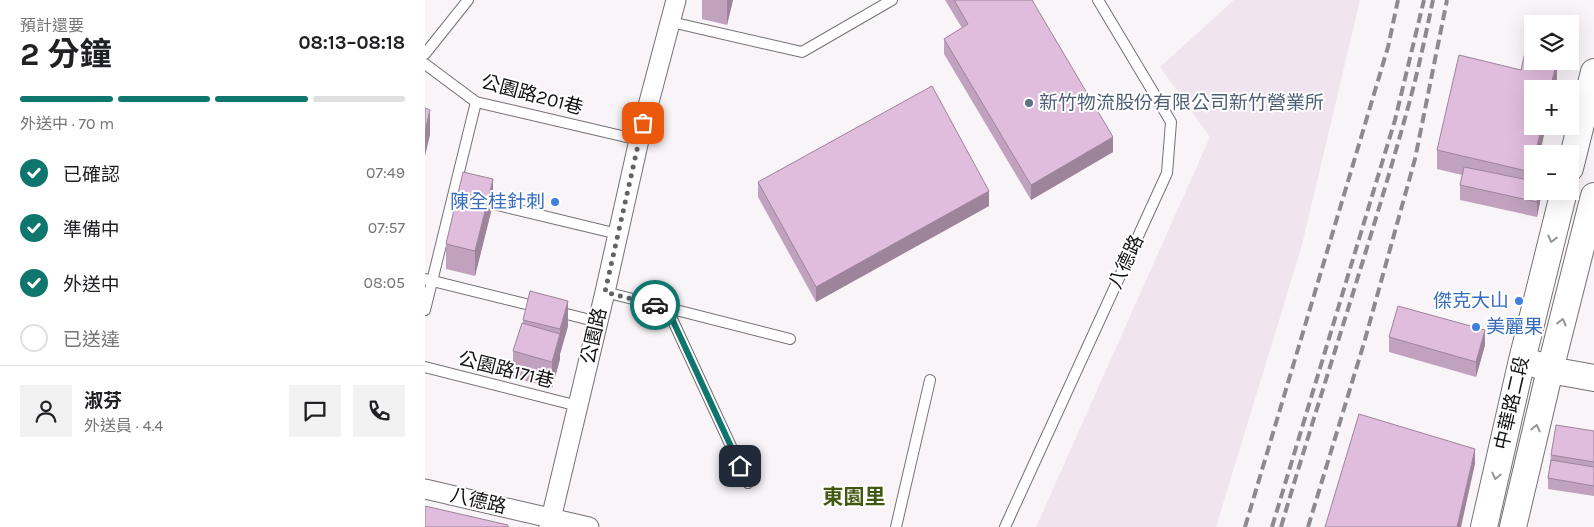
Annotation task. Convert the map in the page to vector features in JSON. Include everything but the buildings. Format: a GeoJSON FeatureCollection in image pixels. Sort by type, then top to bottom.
{"type":"FeatureCollection","features":[{"type":"Feature","properties":{"kind":"street","name":"公園路"},"geometry":{"type":"LineString","coordinates":[[550,522],[639,140],[676,0]]}},
{"type":"Feature","properties":{"kind":"street"},"geometry":{"type":"LineString","coordinates":[[1576,145],[1594,72]]}},
{"type":"Feature","properties":{"kind":"street","name":"中華路二段"},"geometry":{"type":"LineString","coordinates":[[1513,527],[1594,196]]}},
{"type":"Feature","properties":{"kind":"street","name":"中華路二段"},"geometry":{"type":"LineString","coordinates":[[1484,527],[1522,360],[1562,200]]}},
{"type":"Feature","properties":{"kind":"street"},"geometry":{"type":"LineString","coordinates":[[1522,360],[1550,370],[1594,378]]}},
{"type":"Feature","properties":{"kind":"street","name":"八德路"},"geometry":{"type":"LineString","coordinates":[[425,489],[550,522],[589,527]]}},
{"type":"Feature","properties":{"kind":"lane"},"geometry":{"type":"LineString","coordinates":[[425,54],[468,0]]}},
{"type":"Feature","properties":{"kind":"lane"},"geometry":{"type":"LineString","coordinates":[[671,22],[802,52],[891,0]]}},
{"type":"Feature","properties":{"kind":"lane","name":"八德路"},"geometry":{"type":"LineString","coordinates":[[1005,527],[1167,173],[1171,122],[1097,0]]}},
{"type":"Feature","properties":{"kind":"lane","name":"公園路201巷"},"geometry":{"type":"LineString","coordinates":[[425,64],[476,102],[639,140]]}},
{"type":"Feature","properties":{"kind":"lane"},"geometry":{"type":"LineString","coordinates":[[425,310],[429,280],[463,197],[476,102]]}},
{"type":"Feature","properties":{"kind":"lane"},"geometry":{"type":"LineString","coordinates":[[463,197],[618,234]]}},
{"type":"Feature","properties":{"kind":"lane"},"geometry":{"type":"LineString","coordinates":[[429,280],[597,322]]}},
{"type":"Feature","properties":{"kind":"lane"},"geometry":{"type":"LineString","coordinates":[[605,292],[789,338]]}},
{"type":"Feature","properties":{"kind":"lane"},"geometry":{"type":"LineString","coordinates":[[667,308],[748,483]]}},
{"type":"Feature","properties":{"kind":"lane","name":"公園路171巷"},"geometry":{"type":"LineString","coordinates":[[425,367],[578,406]]}},
{"type":"Feature","properties":{"kind":"lane"},"geometry":{"type":"LineString","coordinates":[[897,527],[930,380]]}},
{"type":"Feature","properties":{"kind":"shaded area"},"geometry":{"type":"Polygon","coordinates":[[[1234,0],[1360,0],[1302,245],[1216,527],[1036,527],[1210,137],[1160,67],[1234,0]]]}},
{"type":"Feature","properties":{"kind":"railway"},"geometry":{"type":"LineString","coordinates":[[1245,527],[1388,47],[1398,0]]}},
{"type":"Feature","properties":{"kind":"railway"},"geometry":{"type":"LineString","coordinates":[[1272,527],[1395,120],[1424,0]]}},
{"type":"Feature","properties":{"kind":"railway"},"geometry":{"type":"LineString","coordinates":[[1281,527],[1395,154],[1410,100],[1433,0]]}},
{"type":"Feature","properties":{"kind":"railway"},"geometry":{"type":"LineString","coordinates":[[1308,527],[1364,343],[1415,159],[1447,0]]}},
{"type":"Feature","properties":{"kind":"way so far"},"geometry":{"type":"LineString","coordinates":[[643,123],[605,292],[655,305]]}},
{"type":"Feature","properties":{"kind":"place","name":"新竹物流股份有限公司新竹營業所"},"geometry":{"type":"Point","coordinates":[1029,103]}},
{"type":"Feature","properties":{"kind":"place","name":"陳全桂針刺"},"geometry":{"type":"Point","coordinates":[555,202]}},
{"type":"Feature","properties":{"kind":"place","name":"傑克大山"},"geometry":{"type":"Point","coordinates":[1519,301]}},
{"type":"Feature","properties":{"kind":"place","name":"美麗果"},"geometry":{"type":"Point","coordinates":[1476,327]}},
{"type":"Feature","properties":{"kind":"district","name":"東園里"},"geometry":{"type":"Point","coordinates":[854,497]}},
{"type":"Feature","properties":{"kind":"route"},"geometry":{"type":"LineString","coordinates":[[655,305],[667,308],[740,466]]}}]}
